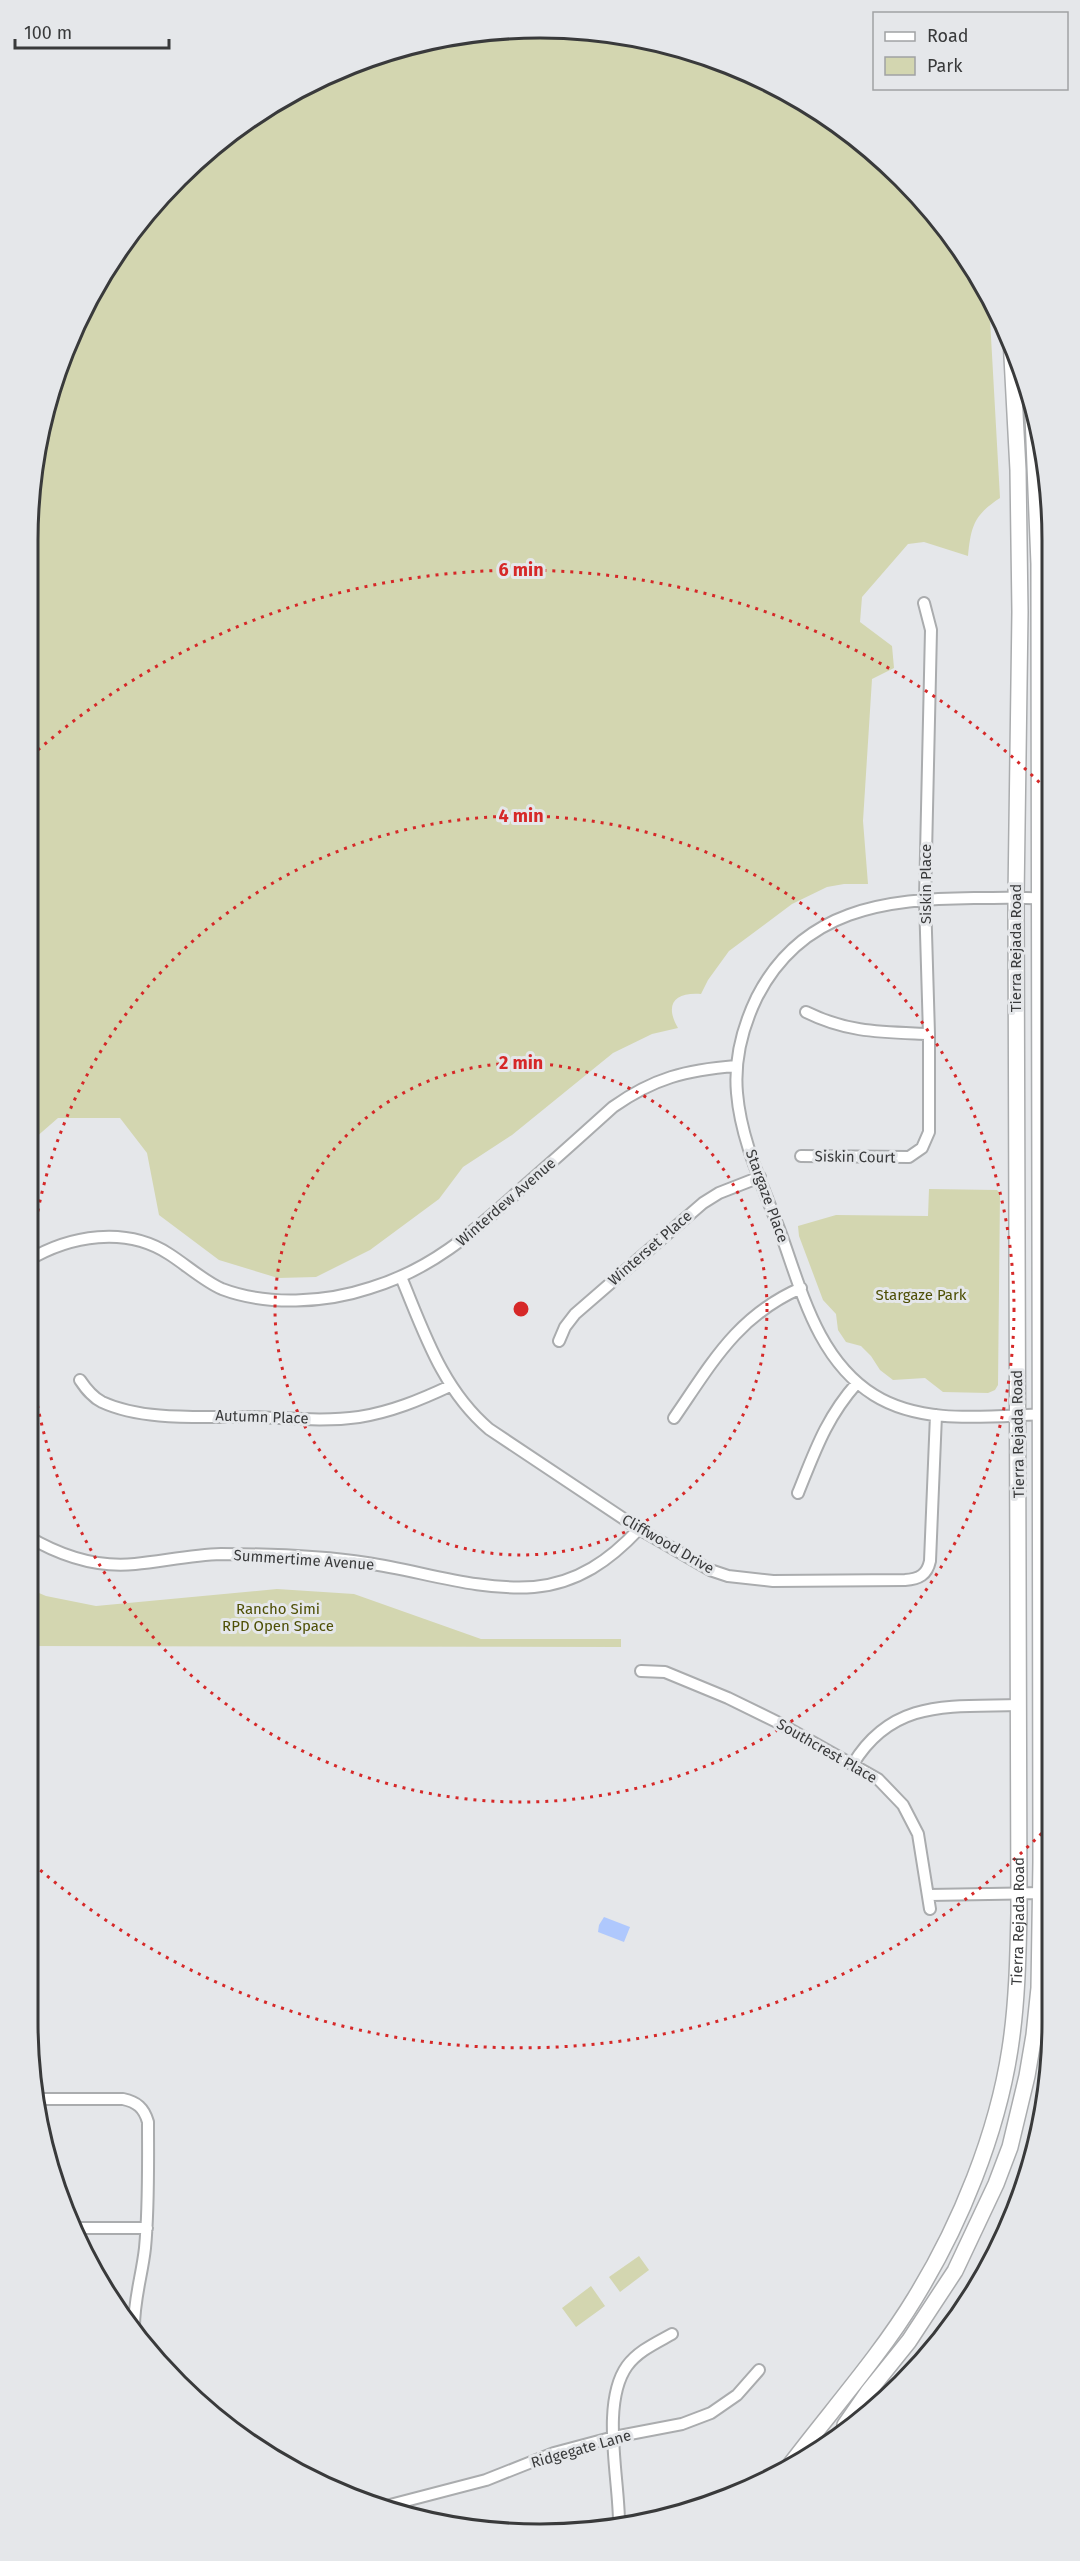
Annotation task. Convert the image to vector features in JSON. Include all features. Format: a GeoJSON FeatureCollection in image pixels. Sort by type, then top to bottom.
{"type":"FeatureCollection","features":[{"type":"Feature","properties":{"kind":"main road","name":"Tierra Rejada Road"},"geometry":{"type":"LineString","coordinates":[[802,2450],[915,2299],[933,2267],[971,2184],[997,2106],[1010,2050],[1017,1968],[1019,1893],[1016,898],[1020,612],[1018,471],[1013,370]]}},
{"type":"Feature","properties":{"kind":"main road","name":"Tierra Rejada Road"},"geometry":{"type":"LineString","coordinates":[[1034,451],[1039,564],[1042,764]]}},
{"type":"Feature","properties":{"kind":"main road","name":"Tierra Rejada Road"},"geometry":{"type":"LineString","coordinates":[[854,2413],[921,2325],[955,2271],[996,2184],[1010,2147],[1027,2076],[1042,1960]]}},
{"type":"Feature","properties":{"kind":"street","name":"Siskin Place"},"geometry":{"type":"LineString","coordinates":[[909,1157],[922,1148],[929,1132],[925,899],[931,630],[924,603]]}},
{"type":"Feature","properties":{"kind":"street","name":"Stargaze Place"},"geometry":{"type":"LineString","coordinates":[[1042,898],[925,899],[868,908],[842,917],[818,930],[796,947],[772,974],[749,1013],[736,1066],[741,1123],[801,1288],[819,1334],[830,1352],[857,1383],[875,1396],[894,1405],[936,1415],[1042,1414]]}},
{"type":"Feature","properties":{"kind":"street"},"geometry":{"type":"LineString","coordinates":[[806,1012],[830,1024],[841,1026],[876,1032],[929,1034]]}},
{"type":"Feature","properties":{"kind":"street","name":"Winterdew Avenue"},"geometry":{"type":"LineString","coordinates":[[38,1256],[69,1243],[100,1236],[119,1236],[139,1239],[167,1252],[219,1288],[261,1298],[299,1300],[334,1297],[369,1289],[432,1262],[464,1240],[613,1107],[634,1092],[657,1080],[678,1073],[736,1066]]}},
{"type":"Feature","properties":{"kind":"street","name":"Siskin Court"},"geometry":{"type":"LineString","coordinates":[[801,1156],[909,1157]]}},
{"type":"Feature","properties":{"kind":"street","name":"Winterset Place"},"geometry":{"type":"LineString","coordinates":[[559,1341],[565,1327],[575,1314],[690,1213],[719,1193],[760,1177]]}},
{"type":"Feature","properties":{"kind":"street","name":"Cliffwood Drive"},"geometry":{"type":"LineString","coordinates":[[401,1277],[438,1365],[450,1386],[461,1402],[489,1429],[639,1529],[710,1570],[748,1580],[916,1580],[928,1570],[936,1415]]}},
{"type":"Feature","properties":{"kind":"street"},"geometry":{"type":"LineString","coordinates":[[674,1418],[739,1328],[768,1305],[801,1288]]}},
{"type":"Feature","properties":{"kind":"street","name":"Autumn Place"},"geometry":{"type":"LineString","coordinates":[[80,1380],[88,1392],[100,1401],[138,1412],[320,1419],[356,1417],[387,1411],[417,1402],[450,1386]]}},
{"type":"Feature","properties":{"kind":"street"},"geometry":{"type":"LineString","coordinates":[[798,1493],[827,1423],[840,1402],[857,1383]]}},
{"type":"Feature","properties":{"kind":"street","name":"Summertime Avenue"},"geometry":{"type":"LineString","coordinates":[[38,1542],[65,1555],[113,1564],[133,1564],[222,1554],[338,1560],[478,1585],[534,1587],[562,1582],[592,1570],[618,1552],[639,1529]]}},
{"type":"Feature","properties":{"kind":"street","name":"Southcrest Place"},"geometry":{"type":"LineString","coordinates":[[641,1671],[665,1672],[728,1698],[779,1723],[878,1779],[891,1791],[912,1819],[923,1852],[930,1909]]}},
{"type":"Feature","properties":{"kind":"street"},"geometry":{"type":"LineString","coordinates":[[853,1764],[862,1749],[878,1731],[914,1712],[939,1707],[1019,1706]]}},
{"type":"Feature","properties":{"kind":"street"},"geometry":{"type":"LineString","coordinates":[[929,1895],[1042,1893]]}},
{"type":"Feature","properties":{"kind":"street"},"geometry":{"type":"LineString","coordinates":[[44,2100],[123,2099],[132,2101],[145,2113],[148,2122],[147,2228],[135,2318]]}},
{"type":"Feature","properties":{"kind":"street"},"geometry":{"type":"LineString","coordinates":[[82,2228],[147,2228]]}},
{"type":"Feature","properties":{"kind":"street"},"geometry":{"type":"LineString","coordinates":[[618,2517],[614,2396],[619,2380],[628,2365],[642,2351],[672,2334]]}},
{"type":"Feature","properties":{"kind":"street","name":"Ridgegate Lane"},"geometry":{"type":"LineString","coordinates":[[399,2503],[486,2480],[554,2453],[614,2437],[682,2424],[711,2413],[737,2395],[759,2370]]}},
{"type":"Feature","properties":{"kind":"green space"},"geometry":{"type":"Polygon","coordinates":[[[540,38],[573,39],[638,47],[670,55],[702,64],[762,89],[819,122],[846,141],[895,185],[939,234],[958,261],[990,316],[1000,498],[984,510],[975,522],[968,556],[924,542],[908,544],[862,597],[860,622],[892,646],[894,668],[872,679],[863,821],[868,884],[827,887],[792,904],[729,951],[701,994],[684,995],[674,1001],[672,1012],[678,1028],[652,1034],[613,1053],[512,1135],[463,1167],[439,1199],[370,1250],[316,1277],[278,1278],[219,1260],[159,1215],[147,1153],[120,1118],[58,1118],[38,1135],[38,540],[42,474],[55,410],[76,348],[105,289],[141,234],[162,209],[209,162],[234,141],[289,105],[318,89],[378,64],[442,47],[474,42],[540,38]]]}},
{"type":"Feature","properties":{"kind":"green space","name":"Stargaze Park"},"geometry":{"type":"Polygon","coordinates":[[[929,1189],[997,1190],[1000,1193],[998,1385],[995,1390],[988,1393],[943,1392],[925,1378],[893,1380],[880,1370],[861,1346],[846,1342],[838,1330],[836,1314],[823,1300],[799,1236],[798,1226],[836,1215],[928,1216],[929,1189]]]}},
{"type":"Feature","properties":{"kind":"green space","name":"Rancho Simi RPD Open Space"},"geometry":{"type":"Polygon","coordinates":[[[277,1589],[354,1594],[481,1639],[621,1639],[621,1647],[38,1646],[38,1593],[96,1606],[277,1589]]]}},
{"type":"Feature","properties":{"kind":"green space"},"geometry":{"type":"Polygon","coordinates":[[[1014,2188],[991,2243],[985,2254],[1014,2188]]]}},
{"type":"Feature","properties":{"kind":"green space"},"geometry":{"type":"Polygon","coordinates":[[[639,2256],[649,2270],[620,2292],[609,2277],[639,2256]]]}},
{"type":"Feature","properties":{"kind":"green space"},"geometry":{"type":"Polygon","coordinates":[[[591,2286],[605,2306],[576,2327],[562,2308],[591,2286]]]}},
{"type":"Feature","properties":{"kind":"water"},"geometry":{"type":"Polygon","coordinates":[[[604,1917],[630,1927],[624,1942],[598,1932],[604,1917]]]}}]}
